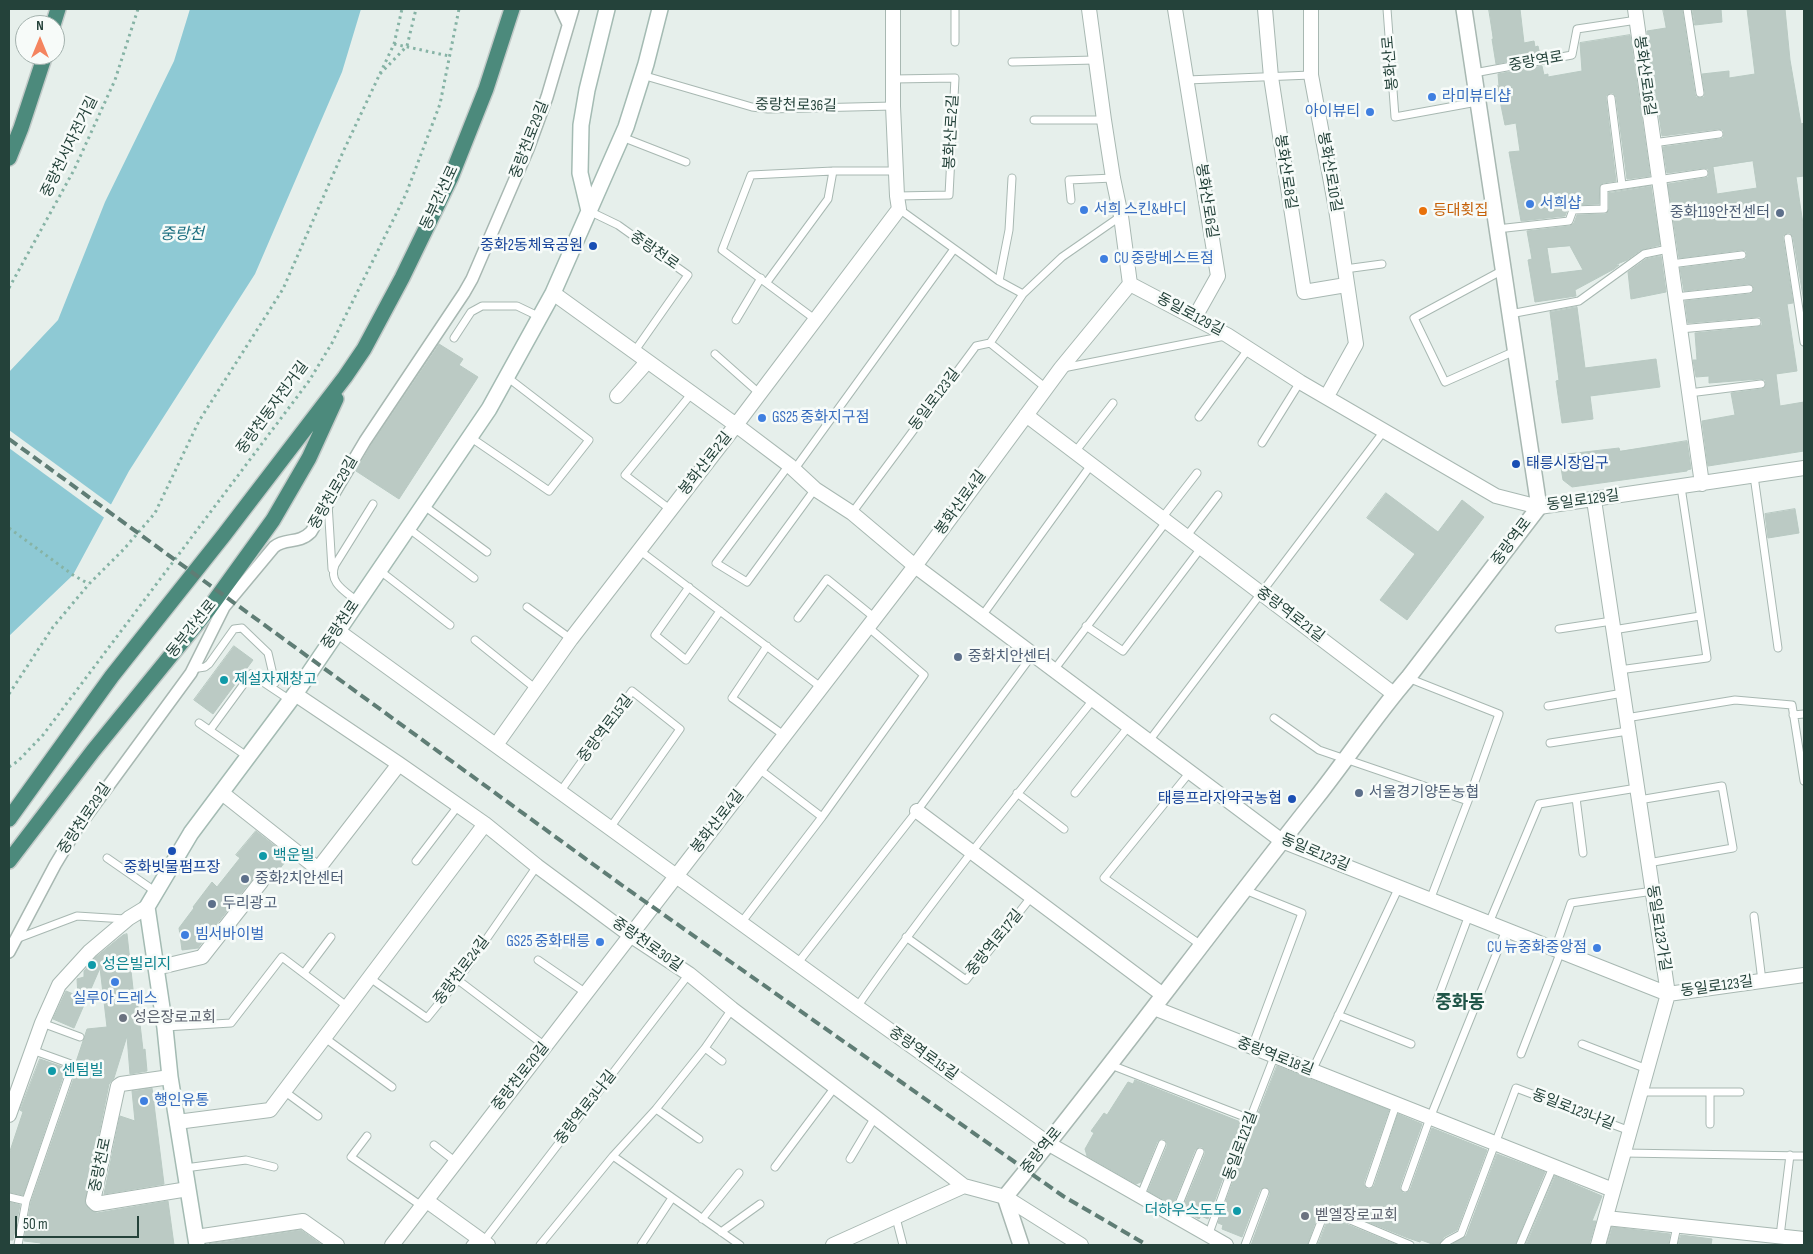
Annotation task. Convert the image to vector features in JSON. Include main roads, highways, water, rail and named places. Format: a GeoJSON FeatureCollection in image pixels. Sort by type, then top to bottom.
{"type":"FeatureCollection","features":[{"type":"Feature","properties":{"kind":"highway","name":"동부간선로"},"geometry":{"type":"LineString","coordinates":[[9,819],[112,676],[345,377],[364,349],[402,278],[451,177],[486,89],[512,9]]}},
{"type":"Feature","properties":{"kind":"highway"},"geometry":{"type":"LineString","coordinates":[[9,158],[42,65]]}},
{"type":"Feature","properties":{"kind":"highway"},"geometry":{"type":"LineString","coordinates":[[9,149],[21,128]]}},
{"type":"Feature","properties":{"kind":"highway","name":"동부간선로"},"geometry":{"type":"LineString","coordinates":[[9,861],[93,750],[208,610],[273,520],[310,458],[345,377]]}},
{"type":"Feature","properties":{"kind":"main road"},"geometry":{"type":"LineString","coordinates":[[589,211],[580,173],[581,132],[587,90],[607,9]]}},
{"type":"Feature","properties":{"kind":"main road","name":"중랑천로"},"geometry":{"type":"LineString","coordinates":[[196,1241],[170,1076],[165,1028],[147,907],[191,833],[293,697],[489,409],[553,293],[622,137],[642,75],[660,9]]}},
{"type":"Feature","properties":{"kind":"main road","name":"중랑역로"},"geometry":{"type":"LineString","coordinates":[[1021,1245],[1005,1197],[1111,1065],[1346,760],[1394,694],[1539,508],[1464,9]]}},
{"type":"Feature","properties":{"kind":"water","name":"중랑천"},"geometry":{"type":"Polygon","coordinates":[[[190,9],[361,9],[342,72],[255,274],[129,471],[73,575],[9,636],[9,372],[58,320],[105,202],[174,61],[190,9]]]}},
{"type":"Feature","properties":{"kind":"railway"},"geometry":{"type":"LineString","coordinates":[[9,439],[623,886],[1063,1196],[1147,1245]]}},
{"type":"Feature","properties":{"kind":"place","name":"라미뷰티샵"},"geometry":{"type":"Point","coordinates":[1432,97]}},
{"type":"Feature","properties":{"kind":"place","name":"아이뷰티"},"geometry":{"type":"Point","coordinates":[1370,112]}},
{"type":"Feature","properties":{"kind":"place","name":"서희샵"},"geometry":{"type":"Point","coordinates":[1530,204]}},
{"type":"Feature","properties":{"kind":"place","name":"서희 스킨&바디"},"geometry":{"type":"Point","coordinates":[1084,210]}},
{"type":"Feature","properties":{"kind":"place","name":"등대횟집"},"geometry":{"type":"Point","coordinates":[1423,211]}},
{"type":"Feature","properties":{"kind":"place","name":"중화119안전센터"},"geometry":{"type":"Point","coordinates":[1780,213]}},
{"type":"Feature","properties":{"kind":"place","name":"중화2동체육공원"},"geometry":{"type":"Point","coordinates":[593,246]}},
{"type":"Feature","properties":{"kind":"place","name":"CU 중랑베스트점"},"geometry":{"type":"Point","coordinates":[1104,259]}},
{"type":"Feature","properties":{"kind":"place","name":"GS25 중화지구점"},"geometry":{"type":"Point","coordinates":[762,418]}},
{"type":"Feature","properties":{"kind":"place","name":"태릉시장입구"},"geometry":{"type":"Point","coordinates":[1516,464]}},
{"type":"Feature","properties":{"kind":"place","name":"중화치안센터"},"geometry":{"type":"Point","coordinates":[958,657]}},
{"type":"Feature","properties":{"kind":"place","name":"제설자재창고"},"geometry":{"type":"Point","coordinates":[224,680]}},
{"type":"Feature","properties":{"kind":"place","name":"서울경기양돈농협"},"geometry":{"type":"Point","coordinates":[1359,793]}},
{"type":"Feature","properties":{"kind":"place","name":"태릉프라자약국농협"},"geometry":{"type":"Point","coordinates":[1292,799]}},
{"type":"Feature","properties":{"kind":"place","name":"중화빗물펌프장"},"geometry":{"type":"Point","coordinates":[172,851]}},
{"type":"Feature","properties":{"kind":"place","name":"백운빌"},"geometry":{"type":"Point","coordinates":[263,856]}},
{"type":"Feature","properties":{"kind":"place","name":"중화2치안센터"},"geometry":{"type":"Point","coordinates":[245,879]}},
{"type":"Feature","properties":{"kind":"place","name":"두리광고"},"geometry":{"type":"Point","coordinates":[212,904]}},
{"type":"Feature","properties":{"kind":"place","name":"빔서바이벌"},"geometry":{"type":"Point","coordinates":[185,935]}},
{"type":"Feature","properties":{"kind":"place","name":"GS25 중화태릉"},"geometry":{"type":"Point","coordinates":[600,942]}},
{"type":"Feature","properties":{"kind":"place","name":"CU 뉴중화중앙점"},"geometry":{"type":"Point","coordinates":[1597,948]}},
{"type":"Feature","properties":{"kind":"place","name":"성은빌리지"},"geometry":{"type":"Point","coordinates":[92,965]}},
{"type":"Feature","properties":{"kind":"place","name":"실루아 드레스"},"geometry":{"type":"Point","coordinates":[115,982]}},
{"type":"Feature","properties":{"kind":"place","name":"성은장로교회"},"geometry":{"type":"Point","coordinates":[123,1018]}},
{"type":"Feature","properties":{"kind":"place","name":"센텀빌"},"geometry":{"type":"Point","coordinates":[52,1071]}},
{"type":"Feature","properties":{"kind":"place","name":"행인유통"},"geometry":{"type":"Point","coordinates":[144,1101]}},
{"type":"Feature","properties":{"kind":"place","name":"더하우스도도"},"geometry":{"type":"Point","coordinates":[1237,1211]}},
{"type":"Feature","properties":{"kind":"place","name":"벧엘장로교회"},"geometry":{"type":"Point","coordinates":[1305,1216]}},
{"type":"Feature","properties":{"kind":"district","name":"중화동"},"geometry":{"type":"Point","coordinates":[1460,1003]}}]}
